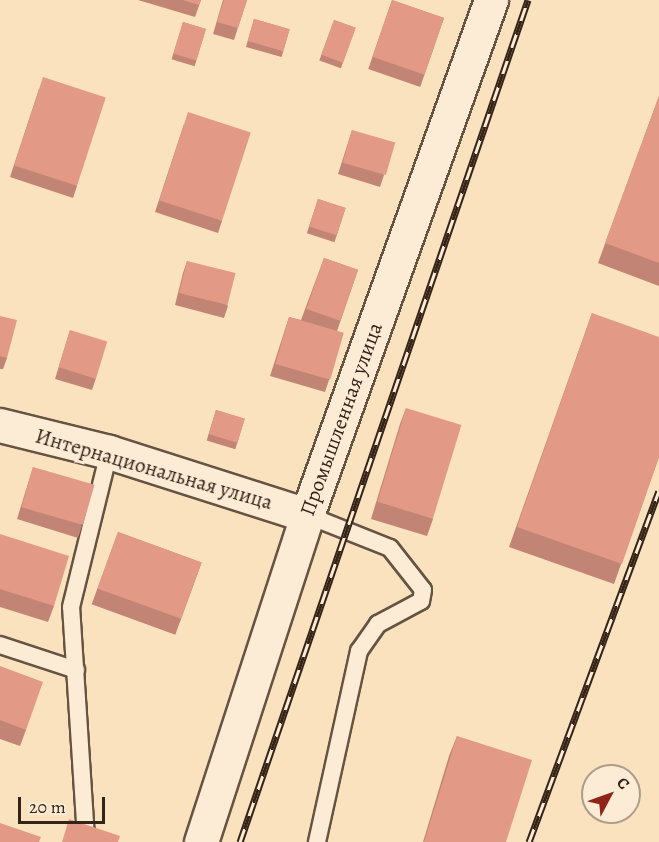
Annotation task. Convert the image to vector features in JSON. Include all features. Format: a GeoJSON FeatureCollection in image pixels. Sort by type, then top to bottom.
{"type":"FeatureCollection","features":[{"type":"Feature","properties":{"kind":"street","name":"Промышленная улица"},"geometry":{"type":"LineString","coordinates":[[201,842],[307,515],[491,0]]}},
{"type":"Feature","properties":{"kind":"street","name":"Интернациональная улица"},"geometry":{"type":"LineString","coordinates":[[0,425],[110,452],[307,515]]}},
{"type":"Feature","properties":{"kind":"lane"},"geometry":{"type":"LineString","coordinates":[[86,837],[71,607],[110,452]]}},
{"type":"Feature","properties":{"kind":"lane"},"geometry":{"type":"LineString","coordinates":[[307,515],[390,548],[423,590],[421,601],[378,624],[359,651],[317,842]]}},
{"type":"Feature","properties":{"kind":"lane"},"geometry":{"type":"LineString","coordinates":[[0,645],[76,670]]}},
{"type":"Feature","properties":{"kind":"building"},"geometry":{"type":"Polygon","coordinates":[[[183,0],[201,0],[199,5],[183,0]]]}},
{"type":"Feature","properties":{"kind":"building"},"geometry":{"type":"Polygon","coordinates":[[[224,0],[247,0],[238,28],[217,22],[224,0]]]}},
{"type":"Feature","properties":{"kind":"building"},"geometry":{"type":"Polygon","coordinates":[[[392,0],[444,18],[424,75],[372,57],[392,0]]]}},
{"type":"Feature","properties":{"kind":"building"},"geometry":{"type":"Polygon","coordinates":[[[254,19],[290,29],[283,51],[248,41],[254,19]]]}},
{"type":"Feature","properties":{"kind":"building"},"geometry":{"type":"Polygon","coordinates":[[[334,20],[356,28],[343,63],[321,55],[334,20]]]}},
{"type":"Feature","properties":{"kind":"building"},"geometry":{"type":"Polygon","coordinates":[[[183,22],[206,29],[196,61],[173,54],[183,22]]]}},
{"type":"Feature","properties":{"kind":"building"},"geometry":{"type":"Polygon","coordinates":[[[43,77],[106,97],[77,186],[14,165],[43,77]]]}},
{"type":"Feature","properties":{"kind":"building"},"geometry":{"type":"Polygon","coordinates":[[[659,96],[659,263],[605,243],[659,96]]]}},
{"type":"Feature","properties":{"kind":"building"},"geometry":{"type":"Polygon","coordinates":[[[188,112],[251,132],[222,221],[159,200],[188,112]]]}},
{"type":"Feature","properties":{"kind":"building"},"geometry":{"type":"Polygon","coordinates":[[[352,130],[395,142],[386,175],[343,163],[352,130]]]}},
{"type":"Feature","properties":{"kind":"building"},"geometry":{"type":"Polygon","coordinates":[[[318,199],[346,208],[337,236],[309,227],[318,199]]]}},
{"type":"Feature","properties":{"kind":"building"},"geometry":{"type":"Polygon","coordinates":[[[324,258],[358,270],[340,321],[306,309],[324,258]]]}},
{"type":"Feature","properties":{"kind":"building"},"geometry":{"type":"Polygon","coordinates":[[[187,261],[236,273],[228,305],[179,293],[187,261]]]}},
{"type":"Feature","properties":{"kind":"building"},"geometry":{"type":"Polygon","coordinates":[[[592,313],[659,337],[659,457],[622,564],[517,527],[592,313]]]}},
{"type":"Feature","properties":{"kind":"building"},"geometry":{"type":"Polygon","coordinates":[[[0,316],[17,320],[7,358],[0,356],[0,316]]]}},
{"type":"Feature","properties":{"kind":"building"},"geometry":{"type":"Polygon","coordinates":[[[289,317],[344,333],[330,380],[275,364],[289,317]]]}},
{"type":"Feature","properties":{"kind":"building"},"geometry":{"type":"Polygon","coordinates":[[[70,330],[107,341],[96,379],[59,367],[70,330]]]}},
{"type":"Feature","properties":{"kind":"building"},"geometry":{"type":"Polygon","coordinates":[[[406,408],[461,425],[433,519],[377,502],[406,408]]]}},
{"type":"Feature","properties":{"kind":"building"},"geometry":{"type":"Polygon","coordinates":[[[216,410],[245,419],[237,443],[209,434],[216,410]]]}},
{"type":"Feature","properties":{"kind":"building"},"geometry":{"type":"Polygon","coordinates":[[[33,467],[95,485],[83,525],[21,507],[33,467]]]}},
{"type":"Feature","properties":{"kind":"building"},"geometry":{"type":"Polygon","coordinates":[[[118,532],[202,562],[181,619],[97,588],[118,532]]]}},
{"type":"Feature","properties":{"kind":"building"},"geometry":{"type":"Polygon","coordinates":[[[0,534],[69,556],[54,606],[0,589],[0,534]]]}},
{"type":"Feature","properties":{"kind":"building"},"geometry":{"type":"Polygon","coordinates":[[[0,666],[43,682],[26,730],[0,720],[0,666]]]}},
{"type":"Feature","properties":{"kind":"building"},"geometry":{"type":"Polygon","coordinates":[[[457,736],[532,760],[506,842],[424,842],[457,736]]]}},
{"type":"Feature","properties":{"kind":"building"},"geometry":{"type":"Polygon","coordinates":[[[69,819],[120,836],[118,842],[62,842],[69,819]]]}},
{"type":"Feature","properties":{"kind":"building"},"geometry":{"type":"Polygon","coordinates":[[[0,823],[41,837],[39,842],[0,842],[0,823]]]}},
{"type":"Feature","properties":{"kind":"railway"},"geometry":{"type":"LineString","coordinates":[[240,842],[528,0]]}},
{"type":"Feature","properties":{"kind":"railway"},"geometry":{"type":"LineString","coordinates":[[529,842],[659,491]]}}]}
